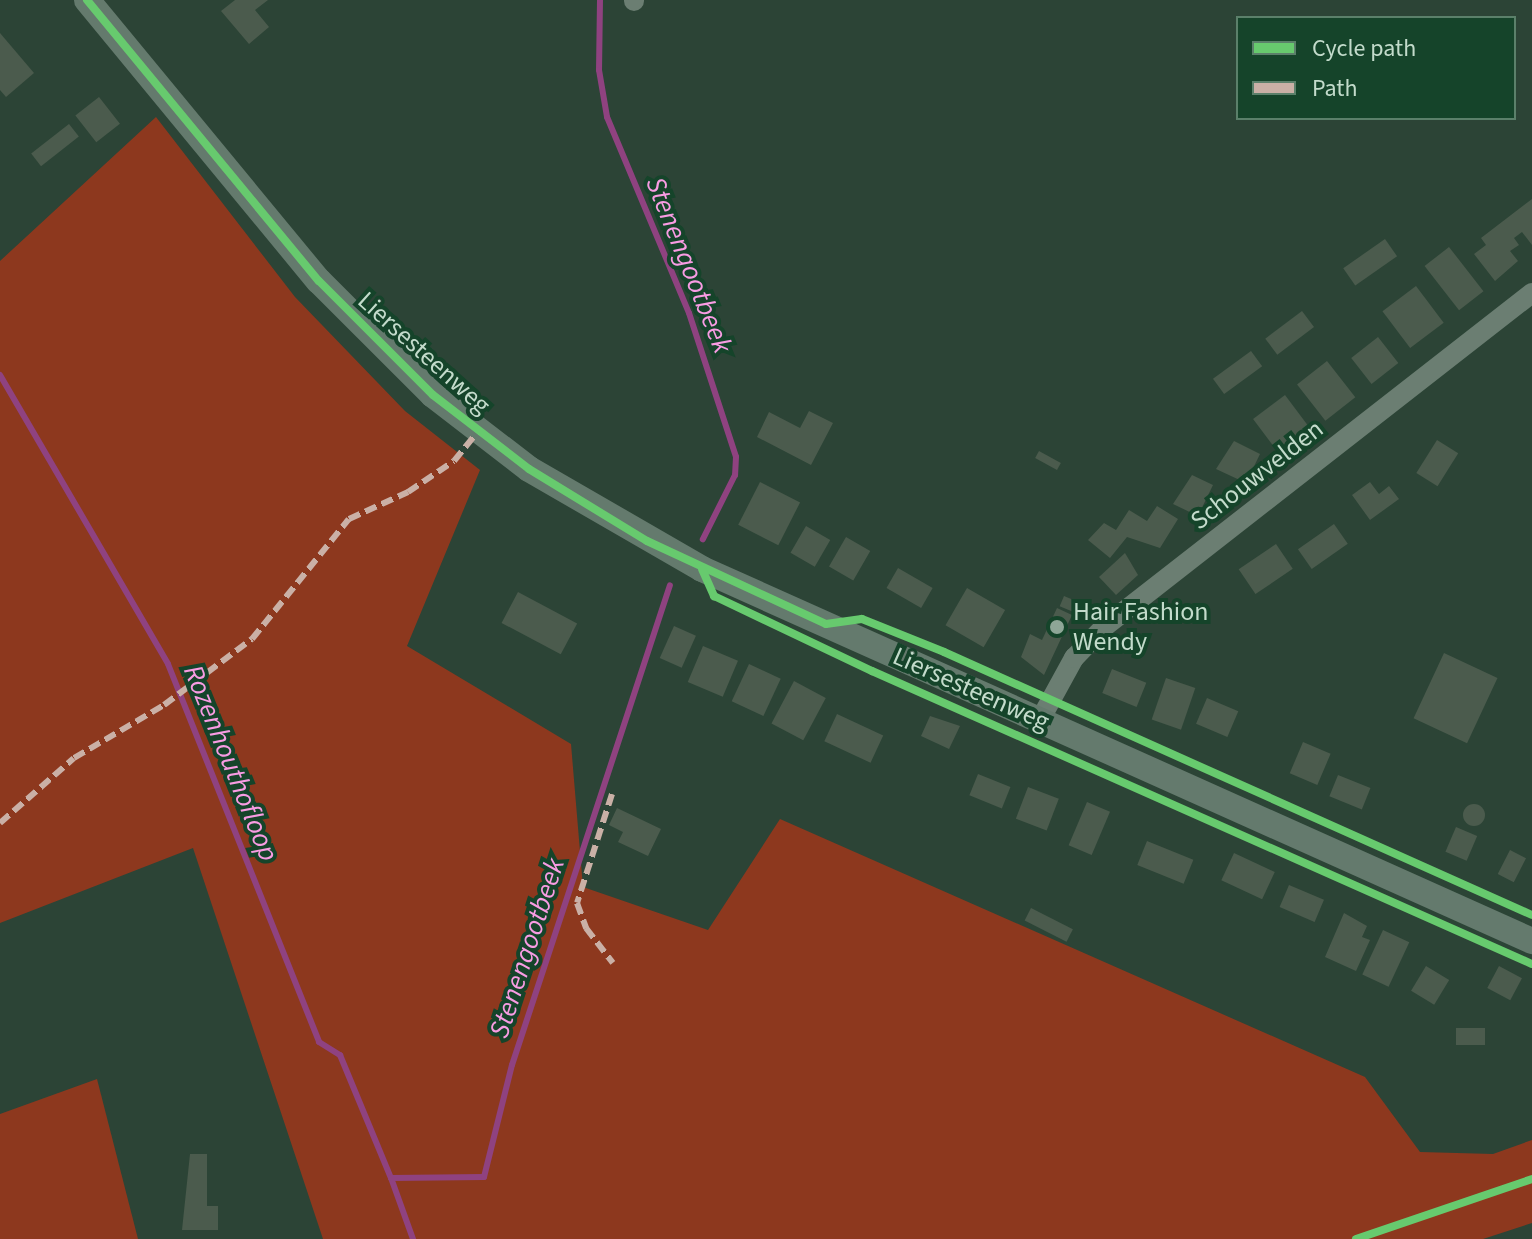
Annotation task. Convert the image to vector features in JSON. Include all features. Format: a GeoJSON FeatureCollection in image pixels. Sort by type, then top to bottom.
{"type":"FeatureCollection","features":[{"type":"Feature","properties":{"kind":"main road","name":"Liersesteenweg"},"geometry":{"type":"LineString","coordinates":[[87,0],[319,281],[433,395],[529,469],[702,569],[1532,941]]}},
{"type":"Feature","properties":{"kind":"street","name":"Schouwvelden"},"geometry":{"type":"LineString","coordinates":[[1040,720],[1074,658],[1104,627],[1532,293]]}},
{"type":"Feature","properties":{"kind":"shaded area"},"geometry":{"type":"Polygon","coordinates":[[[156,117],[295,297],[405,411],[480,470],[407,646],[571,744],[583,887],[708,930],[780,819],[1365,1077],[1420,1152],[1493,1154],[1532,1140],[1532,1223],[1483,1239],[323,1239],[193,848],[0,923],[0,261],[156,117]]]}},
{"type":"Feature","properties":{"kind":"shaded area"},"geometry":{"type":"Polygon","coordinates":[[[97,1079],[138,1239],[0,1239],[0,1114],[97,1079]]]}},
{"type":"Feature","properties":{"kind":"building"},"geometry":{"type":"Polygon","coordinates":[[[235,0],[268,0],[255,10],[269,27],[249,44],[221,11],[235,0]]]}},
{"type":"Feature","properties":{"kind":"building"},"geometry":{"type":"Polygon","coordinates":[[[0,33],[34,73],[6,97],[0,90],[0,33]]]}},
{"type":"Feature","properties":{"kind":"building"},"geometry":{"type":"Polygon","coordinates":[[[99,97],[120,124],[96,142],[75,115],[99,97]]]}},
{"type":"Feature","properties":{"kind":"building"},"geometry":{"type":"Polygon","coordinates":[[[69,124],[79,137],[41,166],[31,154],[69,124]]]}},
{"type":"Feature","properties":{"kind":"building"},"geometry":{"type":"Polygon","coordinates":[[[1532,199],[1532,245],[1522,232],[1514,238],[1519,245],[1510,251],[1518,261],[1495,281],[1474,254],[1486,245],[1481,238],[1532,199]]]}},
{"type":"Feature","properties":{"kind":"building"},"geometry":{"type":"Polygon","coordinates":[[[1385,239],[1397,256],[1355,285],[1343,268],[1385,239]]]}},
{"type":"Feature","properties":{"kind":"building"},"geometry":{"type":"Polygon","coordinates":[[[1449,247],[1483,291],[1459,310],[1425,266],[1449,247]]]}},
{"type":"Feature","properties":{"kind":"building"},"geometry":{"type":"Polygon","coordinates":[[[1416,286],[1444,323],[1410,348],[1382,311],[1416,286]]]}},
{"type":"Feature","properties":{"kind":"building"},"geometry":{"type":"Polygon","coordinates":[[[1302,311],[1314,327],[1277,355],[1265,339],[1302,311]]]}},
{"type":"Feature","properties":{"kind":"building"},"geometry":{"type":"Polygon","coordinates":[[[1378,337],[1398,363],[1372,384],[1351,358],[1378,337]]]}},
{"type":"Feature","properties":{"kind":"building"},"geometry":{"type":"Polygon","coordinates":[[[1251,351],[1262,366],[1224,394],[1213,379],[1251,351]]]}},
{"type":"Feature","properties":{"kind":"building"},"geometry":{"type":"Polygon","coordinates":[[[1327,361],[1355,397],[1325,421],[1297,384],[1327,361]]]}},
{"type":"Feature","properties":{"kind":"building"},"geometry":{"type":"Polygon","coordinates":[[[1285,395],[1311,430],[1280,454],[1253,419],[1285,395]]]}},
{"type":"Feature","properties":{"kind":"building"},"geometry":{"type":"Polygon","coordinates":[[[809,411],[833,423],[811,465],[757,437],[769,412],[800,428],[809,411]]]}},
{"type":"Feature","properties":{"kind":"building"},"geometry":{"type":"Polygon","coordinates":[[[1437,440],[1458,453],[1438,486],[1416,473],[1437,440]]]}},
{"type":"Feature","properties":{"kind":"building"},"geometry":{"type":"Polygon","coordinates":[[[1234,441],[1260,454],[1246,483],[1216,469],[1234,441]]]}},
{"type":"Feature","properties":{"kind":"building"},"geometry":{"type":"Polygon","coordinates":[[[1039,451],[1061,463],[1057,470],[1035,458],[1039,451]]]}},
{"type":"Feature","properties":{"kind":"building"},"geometry":{"type":"Polygon","coordinates":[[[1192,475],[1213,485],[1198,516],[1173,504],[1192,475]]]}},
{"type":"Feature","properties":{"kind":"building"},"geometry":{"type":"Polygon","coordinates":[[[760,482],[800,502],[778,545],[738,525],[760,482]]]}},
{"type":"Feature","properties":{"kind":"building"},"geometry":{"type":"Polygon","coordinates":[[[1370,482],[1379,494],[1389,486],[1399,499],[1370,520],[1352,495],[1370,482]]]}},
{"type":"Feature","properties":{"kind":"building"},"geometry":{"type":"Polygon","coordinates":[[[1157,506],[1178,519],[1160,548],[1127,537],[1110,558],[1088,540],[1104,523],[1116,530],[1129,510],[1147,521],[1157,506]]]}},
{"type":"Feature","properties":{"kind":"building"},"geometry":{"type":"Polygon","coordinates":[[[1334,524],[1348,544],[1312,569],[1298,549],[1334,524]]]}},
{"type":"Feature","properties":{"kind":"building"},"geometry":{"type":"Polygon","coordinates":[[[806,526],[830,540],[815,567],[790,553],[806,526]]]}},
{"type":"Feature","properties":{"kind":"building"},"geometry":{"type":"Polygon","coordinates":[[[846,537],[870,551],[853,580],[829,566],[846,537]]]}},
{"type":"Feature","properties":{"kind":"building"},"geometry":{"type":"Polygon","coordinates":[[[1276,544],[1293,569],[1255,594],[1239,569],[1276,544]]]}},
{"type":"Feature","properties":{"kind":"building"},"geometry":{"type":"Polygon","coordinates":[[[1125,553],[1138,575],[1116,595],[1099,577],[1125,553]]]}},
{"type":"Feature","properties":{"kind":"building"},"geometry":{"type":"Polygon","coordinates":[[[898,568],[933,588],[921,608],[886,588],[898,568]]]}},
{"type":"Feature","properties":{"kind":"building"},"geometry":{"type":"Polygon","coordinates":[[[967,588],[1005,610],[984,647],[946,625],[967,588]]]}},
{"type":"Feature","properties":{"kind":"building"},"geometry":{"type":"Polygon","coordinates":[[[518,592],[577,623],[561,654],[502,623],[518,592]]]}},
{"type":"Feature","properties":{"kind":"building"},"geometry":{"type":"Polygon","coordinates":[[[1064,596],[1078,602],[1074,612],[1060,606],[1064,596]]]}},
{"type":"Feature","properties":{"kind":"building"},"geometry":{"type":"Polygon","coordinates":[[[1057,608],[1072,615],[1044,675],[1021,657],[1030,634],[1042,640],[1057,608]]]}},
{"type":"Feature","properties":{"kind":"building"},"geometry":{"type":"Polygon","coordinates":[[[674,626],[696,636],[682,668],[660,658],[674,626]]]}},
{"type":"Feature","properties":{"kind":"building"},"geometry":{"type":"Polygon","coordinates":[[[703,646],[738,661],[723,697],[688,682],[703,646]]]}},
{"type":"Feature","properties":{"kind":"building"},"geometry":{"type":"Polygon","coordinates":[[[1444,653],[1497,678],[1467,743],[1414,718],[1444,653]]]}},
{"type":"Feature","properties":{"kind":"building"},"geometry":{"type":"Polygon","coordinates":[[[749,664],[781,679],[763,716],[732,701],[749,664]]]}},
{"type":"Feature","properties":{"kind":"building"},"geometry":{"type":"Polygon","coordinates":[[[1112,669],[1146,683],[1137,707],[1102,693],[1112,669]]]}},
{"type":"Feature","properties":{"kind":"building"},"geometry":{"type":"Polygon","coordinates":[[[1166,678],[1195,688],[1181,730],[1152,720],[1166,678]]]}},
{"type":"Feature","properties":{"kind":"building"},"geometry":{"type":"Polygon","coordinates":[[[794,681],[826,698],[803,740],[771,723],[794,681]]]}},
{"type":"Feature","properties":{"kind":"building"},"geometry":{"type":"Polygon","coordinates":[[[1207,698],[1238,711],[1227,737],[1196,724],[1207,698]]]}},
{"type":"Feature","properties":{"kind":"building"},"geometry":{"type":"Polygon","coordinates":[[[837,714],[883,736],[871,763],[824,741],[837,714]]]}},
{"type":"Feature","properties":{"kind":"building"},"geometry":{"type":"Polygon","coordinates":[[[930,716],[960,726],[949,749],[921,736],[930,716]]]}},
{"type":"Feature","properties":{"kind":"building"},"geometry":{"type":"Polygon","coordinates":[[[1303,742],[1331,754],[1317,785],[1290,773],[1303,742]]]}},
{"type":"Feature","properties":{"kind":"building"},"geometry":{"type":"Polygon","coordinates":[[[978,774],[1010,787],[1002,808],[969,795],[978,774]]]}},
{"type":"Feature","properties":{"kind":"building"},"geometry":{"type":"Polygon","coordinates":[[[1338,775],[1370,788],[1362,809],[1329,796],[1338,775]]]}},
{"type":"Feature","properties":{"kind":"building"},"geometry":{"type":"Polygon","coordinates":[[[1028,787],[1059,799],[1047,831],[1016,819],[1028,787]]]}},
{"type":"Feature","properties":{"kind":"building"},"geometry":{"type":"Polygon","coordinates":[[[1087,802],[1110,812],[1092,855],[1069,845],[1087,802]]]}},
{"type":"Feature","properties":{"kind":"building"},"geometry":{"type":"Polygon","coordinates":[[[1474,804],[1485,815],[1474,826],[1463,815],[1474,804]]]}},
{"type":"Feature","properties":{"kind":"building"},"geometry":{"type":"Polygon","coordinates":[[[617,808],[661,829],[648,856],[618,842],[623,832],[609,825],[617,808]]]}},
{"type":"Feature","properties":{"kind":"building"},"geometry":{"type":"Polygon","coordinates":[[[1456,827],[1477,836],[1467,861],[1445,852],[1456,827]]]}},
{"type":"Feature","properties":{"kind":"building"},"geometry":{"type":"Polygon","coordinates":[[[1147,841],[1193,860],[1184,884],[1137,865],[1147,841]]]}},
{"type":"Feature","properties":{"kind":"building"},"geometry":{"type":"Polygon","coordinates":[[[1510,850],[1526,858],[1514,882],[1498,874],[1510,850]]]}},
{"type":"Feature","properties":{"kind":"building"},"geometry":{"type":"Polygon","coordinates":[[[1234,853],[1275,872],[1262,899],[1221,880],[1234,853]]]}},
{"type":"Feature","properties":{"kind":"building"},"geometry":{"type":"Polygon","coordinates":[[[1289,885],[1324,900],[1315,922],[1280,907],[1289,885]]]}},
{"type":"Feature","properties":{"kind":"building"},"geometry":{"type":"Polygon","coordinates":[[[1031,908],[1073,929],[1067,942],[1025,920],[1031,908]]]}},
{"type":"Feature","properties":{"kind":"building"},"geometry":{"type":"Polygon","coordinates":[[[1344,913],[1367,926],[1362,937],[1370,940],[1356,971],[1325,957],[1344,913]]]}},
{"type":"Feature","properties":{"kind":"building"},"geometry":{"type":"Polygon","coordinates":[[[1383,930],[1409,942],[1389,987],[1362,974],[1383,930]]]}},
{"type":"Feature","properties":{"kind":"building"},"geometry":{"type":"Polygon","coordinates":[[[1426,966],[1449,980],[1434,1005],[1411,991],[1426,966]]]}},
{"type":"Feature","properties":{"kind":"building"},"geometry":{"type":"Polygon","coordinates":[[[1499,966],[1522,978],[1510,1000],[1487,988],[1499,966]]]}},
{"type":"Feature","properties":{"kind":"building"},"geometry":{"type":"Polygon","coordinates":[[[1456,1028],[1485,1028],[1485,1045],[1456,1045],[1456,1028]]]}},
{"type":"Feature","properties":{"kind":"building"},"geometry":{"type":"Polygon","coordinates":[[[190,1154],[207,1154],[207,1206],[218,1206],[218,1230],[182,1230],[190,1154]]]}},
{"type":"Feature","properties":{"kind":"waterway","name":"Stenengootbeek"},"geometry":{"type":"LineString","coordinates":[[600,0],[599,70],[607,117],[689,313],[736,457],[735,475],[703,539]]}},
{"type":"Feature","properties":{"kind":"waterway","name":"Rozenhouthofloop"},"geometry":{"type":"LineString","coordinates":[[0,375],[168,664],[319,1042],[340,1055],[391,1178]]}},
{"type":"Feature","properties":{"kind":"waterway","name":"Stenengootbeek"},"geometry":{"type":"LineString","coordinates":[[413,1239],[391,1178],[484,1177],[512,1065],[670,585]]}},
{"type":"Feature","properties":{"kind":"marked path"},"geometry":{"type":"LineString","coordinates":[[0,823],[74,758],[164,705],[252,639],[349,519],[408,492],[454,461],[479,430]]}},
{"type":"Feature","properties":{"kind":"marked path"},"geometry":{"type":"LineString","coordinates":[[612,794],[577,903],[586,928],[613,963]]}},
{"type":"Feature","properties":{"kind":"cycle path"},"geometry":{"type":"LineString","coordinates":[[87,0],[319,281],[433,395],[529,469],[647,541],[826,624],[862,619],[944,652],[1532,915]]}},
{"type":"Feature","properties":{"kind":"cycle path"},"geometry":{"type":"LineString","coordinates":[[702,569],[714,596],[872,671],[1532,964]]}},
{"type":"Feature","properties":{"kind":"cycle path"},"geometry":{"type":"LineString","coordinates":[[1356,1239],[1532,1179]]}},
{"type":"Feature","properties":{"kind":"place","name":"Hair Fashion Wendy"},"geometry":{"type":"Point","coordinates":[1057,627]}}]}
